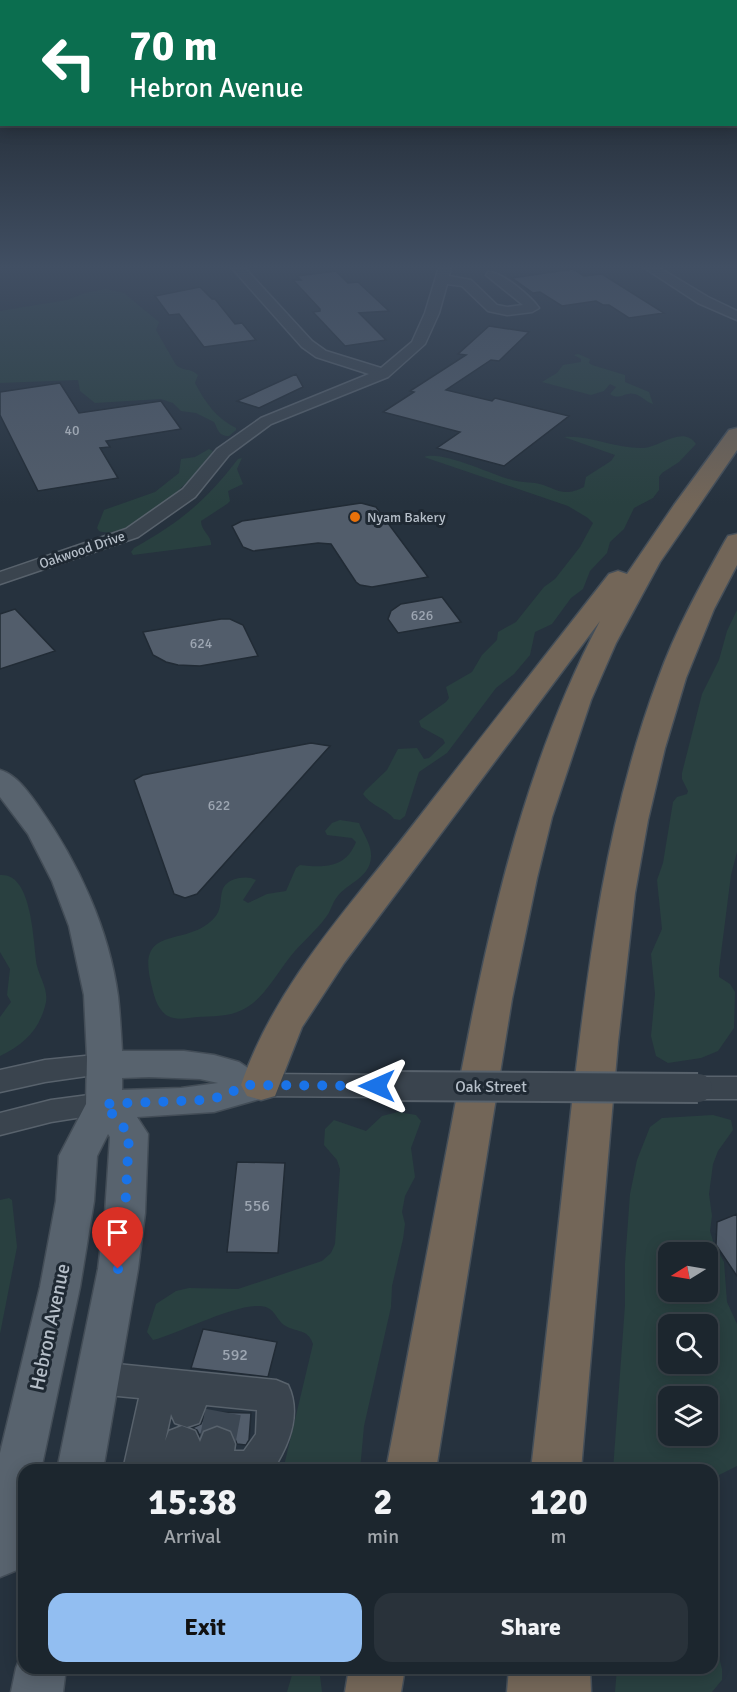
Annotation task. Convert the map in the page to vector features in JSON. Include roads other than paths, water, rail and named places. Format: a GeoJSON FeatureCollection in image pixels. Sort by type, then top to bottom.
{"type":"FeatureCollection","features":[{"type":"Feature","properties":{"kind":"highway"},"geometry":{"type":"LineString","coordinates":[[412,1464],[494,997],[528,846],[554,758],[587,675],[620,608],[666,532],[737,435]]}},
{"type":"Feature","properties":{"kind":"highway"},"geometry":{"type":"LineString","coordinates":[[253,1085],[285,1024],[331,954],[609,589],[644,550],[666,532]]}},
{"type":"Feature","properties":{"kind":"highway"},"geometry":{"type":"LineString","coordinates":[[557,1464],[606,963],[620,871],[641,775],[666,692],[698,614],[737,541]]}},
{"type":"Feature","properties":{"kind":"highway"},"geometry":{"type":"LineString","coordinates":[[373,1692],[376,1674]]}},
{"type":"Feature","properties":{"kind":"highway"},"geometry":{"type":"LineString","coordinates":[[535,1692],[536,1674]]}},
{"type":"Feature","properties":{"kind":"highway"},"geometry":{"type":"LineString","coordinates":[[562,1674],[563,1692]]}},
{"type":"Feature","properties":{"kind":"main road","name":"Hebron Avenue"},"geometry":{"type":"LineString","coordinates":[[0,779],[21,803],[42,833],[67,881],[85,926],[101,995],[104,1084],[78,1156],[75,1201],[60,1287],[20,1464]]}},
{"type":"Feature","properties":{"kind":"main road","name":"Oak Street"},"geometry":{"type":"LineString","coordinates":[[104,1084],[204,1100],[224,1096],[253,1085]]}},
{"type":"Feature","properties":{"kind":"main road"},"geometry":{"type":"LineString","coordinates":[[81,1464],[124,1225],[129,1134],[104,1084]]}},
{"type":"Feature","properties":{"kind":"main road","name":"Hebron Avenue"},"geometry":{"type":"LineString","coordinates":[[0,1552],[18,1472]]}},
{"type":"Feature","properties":{"kind":"main road"},"geometry":{"type":"LineString","coordinates":[[37,1692],[40,1674]]}},
{"type":"Feature","properties":{"kind":"street"},"geometry":{"type":"LineString","coordinates":[[311,346],[321,354],[383,374]]}},
{"type":"Feature","properties":{"kind":"street","name":"Oakwood Drive"},"geometry":{"type":"LineString","coordinates":[[0,578],[132,533],[189,493],[223,452],[266,421],[383,374],[416,346]]}},
{"type":"Feature","properties":{"kind":"street"},"geometry":{"type":"LineString","coordinates":[[0,1081],[45,1071],[104,1084]]}},
{"type":"Feature","properties":{"kind":"street"},"geometry":{"type":"LineString","coordinates":[[0,1124],[63,1109],[104,1084]]}},
{"type":"Feature","properties":{"kind":"street","name":"Oak Street"},"geometry":{"type":"LineString","coordinates":[[253,1085],[737,1088]]}},
{"type":"Feature","properties":{"kind":"street"},"geometry":{"type":"LineString","coordinates":[[97,1378],[197,1428],[149,1464]]}},
{"type":"Feature","properties":{"kind":"tunnel"},"geometry":{"type":"LineString","coordinates":[[217,1444],[223,1412]]}},
{"type":"Feature","properties":{"kind":"place","name":"Nyam Bakery"},"geometry":{"type":"Point","coordinates":[355,517]}}]}
